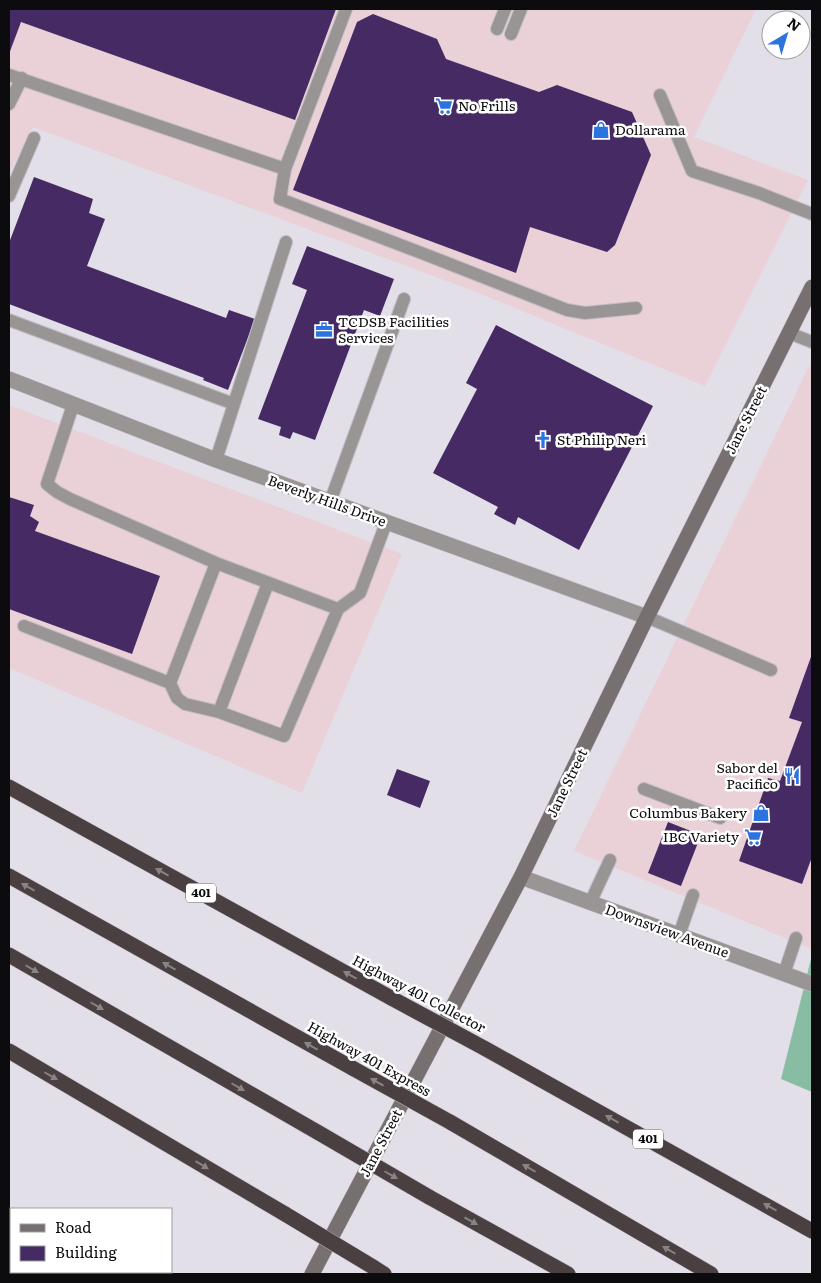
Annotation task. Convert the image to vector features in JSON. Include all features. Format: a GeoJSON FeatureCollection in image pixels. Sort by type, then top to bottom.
{"type":"FeatureCollection","features":[{"type":"Feature","properties":{"kind":"highway","name":"Highway 401 Collector"},"geometry":{"type":"LineString","coordinates":[[9,787],[812,1231]]}},
{"type":"Feature","properties":{"kind":"highway","name":"Highway 401 Express"},"geometry":{"type":"LineString","coordinates":[[9,876],[450,1122],[711,1274]]}},
{"type":"Feature","properties":{"kind":"highway"},"geometry":{"type":"LineString","coordinates":[[9,956],[429,1197],[568,1274]]}},
{"type":"Feature","properties":{"kind":"highway"},"geometry":{"type":"LineString","coordinates":[[9,1051],[378,1271]]}},
{"type":"Feature","properties":{"kind":"main road","name":"Jane Street"},"geometry":{"type":"LineString","coordinates":[[312,1274],[521,877],[647,618],[812,287]]}},
{"type":"Feature","properties":{"kind":"street","name":"Beverly Hills Drive"},"geometry":{"type":"LineString","coordinates":[[9,380],[216,460],[647,618]]}},
{"type":"Feature","properties":{"kind":"street","name":"Downsview Avenue"},"geometry":{"type":"LineString","coordinates":[[521,877],[812,984]]}},
{"type":"Feature","properties":{"kind":"lane"},"geometry":{"type":"LineString","coordinates":[[346,9],[286,169],[280,199],[567,310],[586,313],[636,308]]}},
{"type":"Feature","properties":{"kind":"lane"},"geometry":{"type":"LineString","coordinates":[[497,29],[505,9]]}},
{"type":"Feature","properties":{"kind":"lane"},"geometry":{"type":"LineString","coordinates":[[511,34],[521,9]]}},
{"type":"Feature","properties":{"kind":"lane"},"geometry":{"type":"LineString","coordinates":[[9,75],[286,169]]}},
{"type":"Feature","properties":{"kind":"lane"},"geometry":{"type":"LineString","coordinates":[[9,104],[22,78]]}},
{"type":"Feature","properties":{"kind":"lane"},"geometry":{"type":"LineString","coordinates":[[660,95],[692,172],[759,193],[812,214]]}},
{"type":"Feature","properties":{"kind":"lane"},"geometry":{"type":"LineString","coordinates":[[9,196],[34,138]]}},
{"type":"Feature","properties":{"kind":"lane"},"geometry":{"type":"LineString","coordinates":[[216,460],[286,242]]}},
{"type":"Feature","properties":{"kind":"lane"},"geometry":{"type":"LineString","coordinates":[[330,502],[404,299]]}},
{"type":"Feature","properties":{"kind":"lane"},"geometry":{"type":"LineString","coordinates":[[9,320],[234,404]]}},
{"type":"Feature","properties":{"kind":"lane"},"geometry":{"type":"LineString","coordinates":[[790,333],[812,342]]}},
{"type":"Feature","properties":{"kind":"lane"},"geometry":{"type":"LineString","coordinates":[[73,405],[48,484],[57,492],[216,563],[338,609]]}},
{"type":"Feature","properties":{"kind":"lane"},"geometry":{"type":"LineString","coordinates":[[24,626],[170,683],[177,698],[185,704],[219,712],[284,736],[338,609],[360,593],[386,523]]}},
{"type":"Feature","properties":{"kind":"lane"},"geometry":{"type":"LineString","coordinates":[[170,683],[216,563]]}},
{"type":"Feature","properties":{"kind":"lane"},"geometry":{"type":"LineString","coordinates":[[219,712],[268,583]]}},
{"type":"Feature","properties":{"kind":"lane"},"geometry":{"type":"LineString","coordinates":[[647,618],[771,670]]}},
{"type":"Feature","properties":{"kind":"lane"},"geometry":{"type":"LineString","coordinates":[[644,789],[720,818]]}},
{"type":"Feature","properties":{"kind":"lane"},"geometry":{"type":"LineString","coordinates":[[590,903],[610,860]]}},
{"type":"Feature","properties":{"kind":"lane"},"geometry":{"type":"LineString","coordinates":[[679,936],[693,896]]}},
{"type":"Feature","properties":{"kind":"lane"},"geometry":{"type":"LineString","coordinates":[[784,974],[796,938]]}},
{"type":"Feature","properties":{"kind":"shaded area"},"geometry":{"type":"Polygon","coordinates":[[[9,9],[756,9],[694,137],[808,180],[705,386],[476,292],[33,127],[9,174],[9,9]]]}},
{"type":"Feature","properties":{"kind":"shaded area"},"geometry":{"type":"Polygon","coordinates":[[[812,360],[812,949],[574,851],[812,360]]]}},
{"type":"Feature","properties":{"kind":"shaded area"},"geometry":{"type":"Polygon","coordinates":[[[9,405],[402,554],[302,793],[9,668],[9,405]]]}},
{"type":"Feature","properties":{"kind":"green space"},"geometry":{"type":"Polygon","coordinates":[[[812,955],[812,1092],[781,1079],[812,955]]]}},
{"type":"Feature","properties":{"kind":"building"},"geometry":{"type":"Polygon","coordinates":[[[9,9],[336,9],[295,120],[21,22],[9,54],[9,9]]]}},
{"type":"Feature","properties":{"kind":"building"},"geometry":{"type":"Polygon","coordinates":[[[373,14],[437,39],[446,59],[539,92],[557,85],[632,112],[651,155],[615,245],[607,252],[530,227],[516,273],[293,190],[357,22],[373,14]]]}},
{"type":"Feature","properties":{"kind":"building"},"geometry":{"type":"Polygon","coordinates":[[[34,177],[93,199],[89,213],[105,219],[87,266],[226,318],[229,310],[255,319],[228,390],[203,380],[204,378],[9,304],[9,243],[34,177]]]}},
{"type":"Feature","properties":{"kind":"building","name":"TCDSB Facilities Services"},"geometry":{"type":"Polygon","coordinates":[[[307,246],[394,279],[380,316],[364,310],[315,440],[293,432],[290,439],[279,435],[281,427],[258,419],[307,290],[292,284],[307,246]]]}},
{"type":"Feature","properties":{"kind":"building","name":"St Philip Neri"},"geometry":{"type":"Polygon","coordinates":[[[496,325],[653,406],[579,550],[518,517],[515,525],[494,514],[498,507],[433,473],[477,389],[466,383],[496,325]]]}},
{"type":"Feature","properties":{"kind":"building"},"geometry":{"type":"Polygon","coordinates":[[[9,497],[34,505],[30,516],[39,522],[35,531],[160,576],[132,654],[9,609],[9,497]]]}},
{"type":"Feature","properties":{"kind":"building"},"geometry":{"type":"Polygon","coordinates":[[[812,654],[812,857],[802,884],[739,861],[768,778],[780,781],[802,722],[789,718],[812,654]]]}},
{"type":"Feature","properties":{"kind":"building"},"geometry":{"type":"Polygon","coordinates":[[[397,769],[430,781],[420,808],[387,795],[397,769]]]}},
{"type":"Feature","properties":{"kind":"building"},"geometry":{"type":"Polygon","coordinates":[[[668,822],[701,835],[681,886],[648,873],[668,822]]]}},
{"type":"Feature","properties":{"kind":"place","name":"No Frills"},"geometry":{"type":"Point","coordinates":[444,106]}},
{"type":"Feature","properties":{"kind":"place","name":"Dollarama"},"geometry":{"type":"Point","coordinates":[601,130]}},
{"type":"Feature","properties":{"kind":"place","name":"TCDSB Facilities Services"},"geometry":{"type":"Point","coordinates":[324,330]}},
{"type":"Feature","properties":{"kind":"place","name":"St Philip Neri"},"geometry":{"type":"Point","coordinates":[543,440]}},
{"type":"Feature","properties":{"kind":"place","name":"Sabor del Pacifico"},"geometry":{"type":"Point","coordinates":[792,776]}},
{"type":"Feature","properties":{"kind":"place","name":"Columbus Bakery"},"geometry":{"type":"Point","coordinates":[761,813]}},
{"type":"Feature","properties":{"kind":"place","name":"IBC Variety"},"geometry":{"type":"Point","coordinates":[753,837]}}]}
